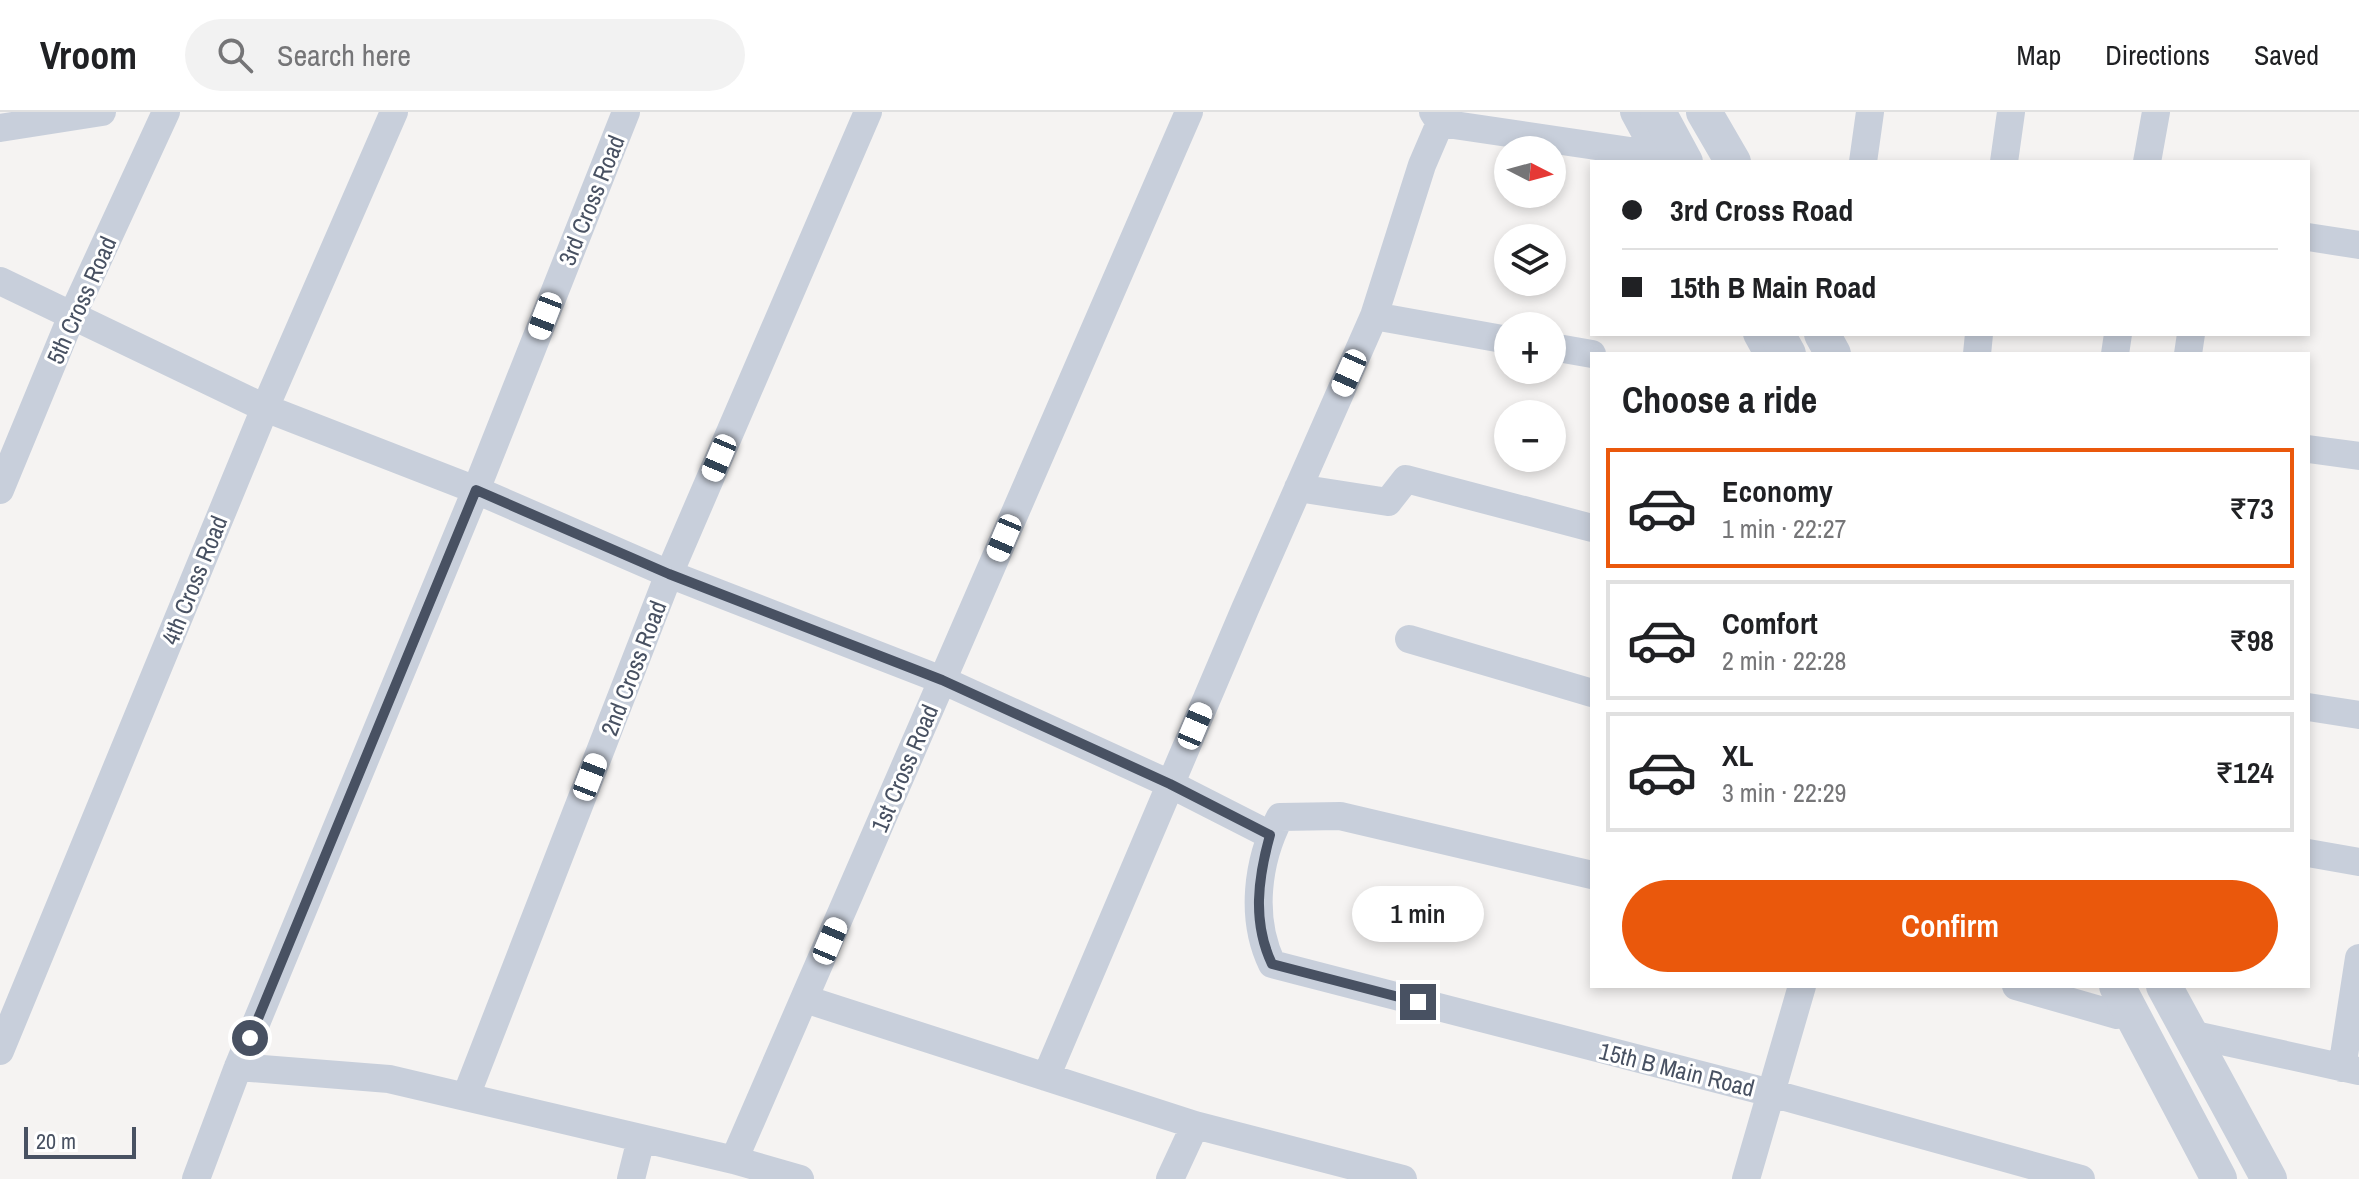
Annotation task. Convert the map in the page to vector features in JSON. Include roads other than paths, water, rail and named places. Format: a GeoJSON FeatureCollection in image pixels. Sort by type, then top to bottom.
{"type":"FeatureCollection","features":[{"type":"Feature","properties":{"kind":"street","name":"5th Cross Road"},"geometry":{"type":"LineString","coordinates":[[0,490],[71,318],[166,112]]}},
{"type":"Feature","properties":{"kind":"street","name":"4th Cross Road"},"geometry":{"type":"LineString","coordinates":[[0,1051],[265,408],[394,112]]}},
{"type":"Feature","properties":{"kind":"street","name":"3rd Cross Road"},"geometry":{"type":"LineString","coordinates":[[196,1179],[238,1067],[476,490],[626,112]]}},
{"type":"Feature","properties":{"kind":"street","name":"2nd Cross Road"},"geometry":{"type":"LineString","coordinates":[[466,1096],[669,574],[868,112]]}},
{"type":"Feature","properties":{"kind":"street","name":"1st Cross Road"},"geometry":{"type":"LineString","coordinates":[[734,1160],[1189,112]]}},
{"type":"Feature","properties":{"kind":"street"},"geometry":{"type":"LineString","coordinates":[[1634,112],[1668,160]]}},
{"type":"Feature","properties":{"kind":"street"},"geometry":{"type":"LineString","coordinates":[[1658,112],[1668,160]]}},
{"type":"Feature","properties":{"kind":"street"},"geometry":{"type":"LineString","coordinates":[[1704,112],[1732,160]]}},
{"type":"Feature","properties":{"kind":"street"},"geometry":{"type":"LineString","coordinates":[[1863,160],[1870,112]]}},
{"type":"Feature","properties":{"kind":"street"},"geometry":{"type":"LineString","coordinates":[[2004,160],[2011,112]]}},
{"type":"Feature","properties":{"kind":"street"},"geometry":{"type":"LineString","coordinates":[[2147,160],[2156,112]]}},
{"type":"Feature","properties":{"kind":"street"},"geometry":{"type":"LineString","coordinates":[[0,128],[87,113]]}},
{"type":"Feature","properties":{"kind":"street"},"geometry":{"type":"LineString","coordinates":[[1046,1077],[1374,316],[1436,118],[1668,160]]}},
{"type":"Feature","properties":{"kind":"street"},"geometry":{"type":"LineString","coordinates":[[2310,237],[2359,245]]}},
{"type":"Feature","properties":{"kind":"street"},"geometry":{"type":"LineString","coordinates":[[0,281],[71,318],[265,408],[476,490],[669,574],[942,680],[1170,784],[1270,835],[1280,817],[1340,816],[1590,875]]}},
{"type":"Feature","properties":{"kind":"street"},"geometry":{"type":"LineString","coordinates":[[1374,316],[1494,337]]}},
{"type":"Feature","properties":{"kind":"street"},"geometry":{"type":"LineString","coordinates":[[1566,349],[1590,354]]}},
{"type":"Feature","properties":{"kind":"street"},"geometry":{"type":"LineString","coordinates":[[2310,449],[2359,456]]}},
{"type":"Feature","properties":{"kind":"street"},"geometry":{"type":"LineString","coordinates":[[1298,488],[1388,502],[1406,479],[1590,527]]}},
{"type":"Feature","properties":{"kind":"street"},"geometry":{"type":"LineString","coordinates":[[1409,639],[1590,692]]}},
{"type":"Feature","properties":{"kind":"street"},"geometry":{"type":"LineString","coordinates":[[2310,707],[2359,715]]}},
{"type":"Feature","properties":{"kind":"street","name":"15th B Main Road"},"geometry":{"type":"LineString","coordinates":[[1270,835],[1261,867],[1259,908],[1260,931],[1272,964],[1771,1093],[2081,1179]]}},
{"type":"Feature","properties":{"kind":"street"},"geometry":{"type":"LineString","coordinates":[[2310,853],[2359,862]]}},
{"type":"Feature","properties":{"kind":"street"},"geometry":{"type":"LineString","coordinates":[[2190,1034],[2350,1070],[2359,958]]}},
{"type":"Feature","properties":{"kind":"street"},"geometry":{"type":"LineString","coordinates":[[1746,1179],[1801,988]]}},
{"type":"Feature","properties":{"kind":"street"},"geometry":{"type":"LineString","coordinates":[[2029,988],[2117,1001]]}},
{"type":"Feature","properties":{"kind":"street"},"geometry":{"type":"LineString","coordinates":[[2165,988],[2269,1179]]}},
{"type":"Feature","properties":{"kind":"street"},"geometry":{"type":"LineString","coordinates":[[805,999],[1195,1125],[1403,1179]]}},
{"type":"Feature","properties":{"kind":"street"},"geometry":{"type":"LineString","coordinates":[[2117,1001],[2203,1179]]}},
{"type":"Feature","properties":{"kind":"street"},"geometry":{"type":"LineString","coordinates":[[2117,1001],[2219,1179]]}},
{"type":"Feature","properties":{"kind":"street"},"geometry":{"type":"LineString","coordinates":[[238,1067],[389,1079],[734,1160],[800,1179]]}},
{"type":"Feature","properties":{"kind":"street"},"geometry":{"type":"LineString","coordinates":[[1170,1179],[1195,1125]]}},
{"type":"Feature","properties":{"kind":"street"},"geometry":{"type":"LineString","coordinates":[[631,1179],[641,1139]]}}]}
